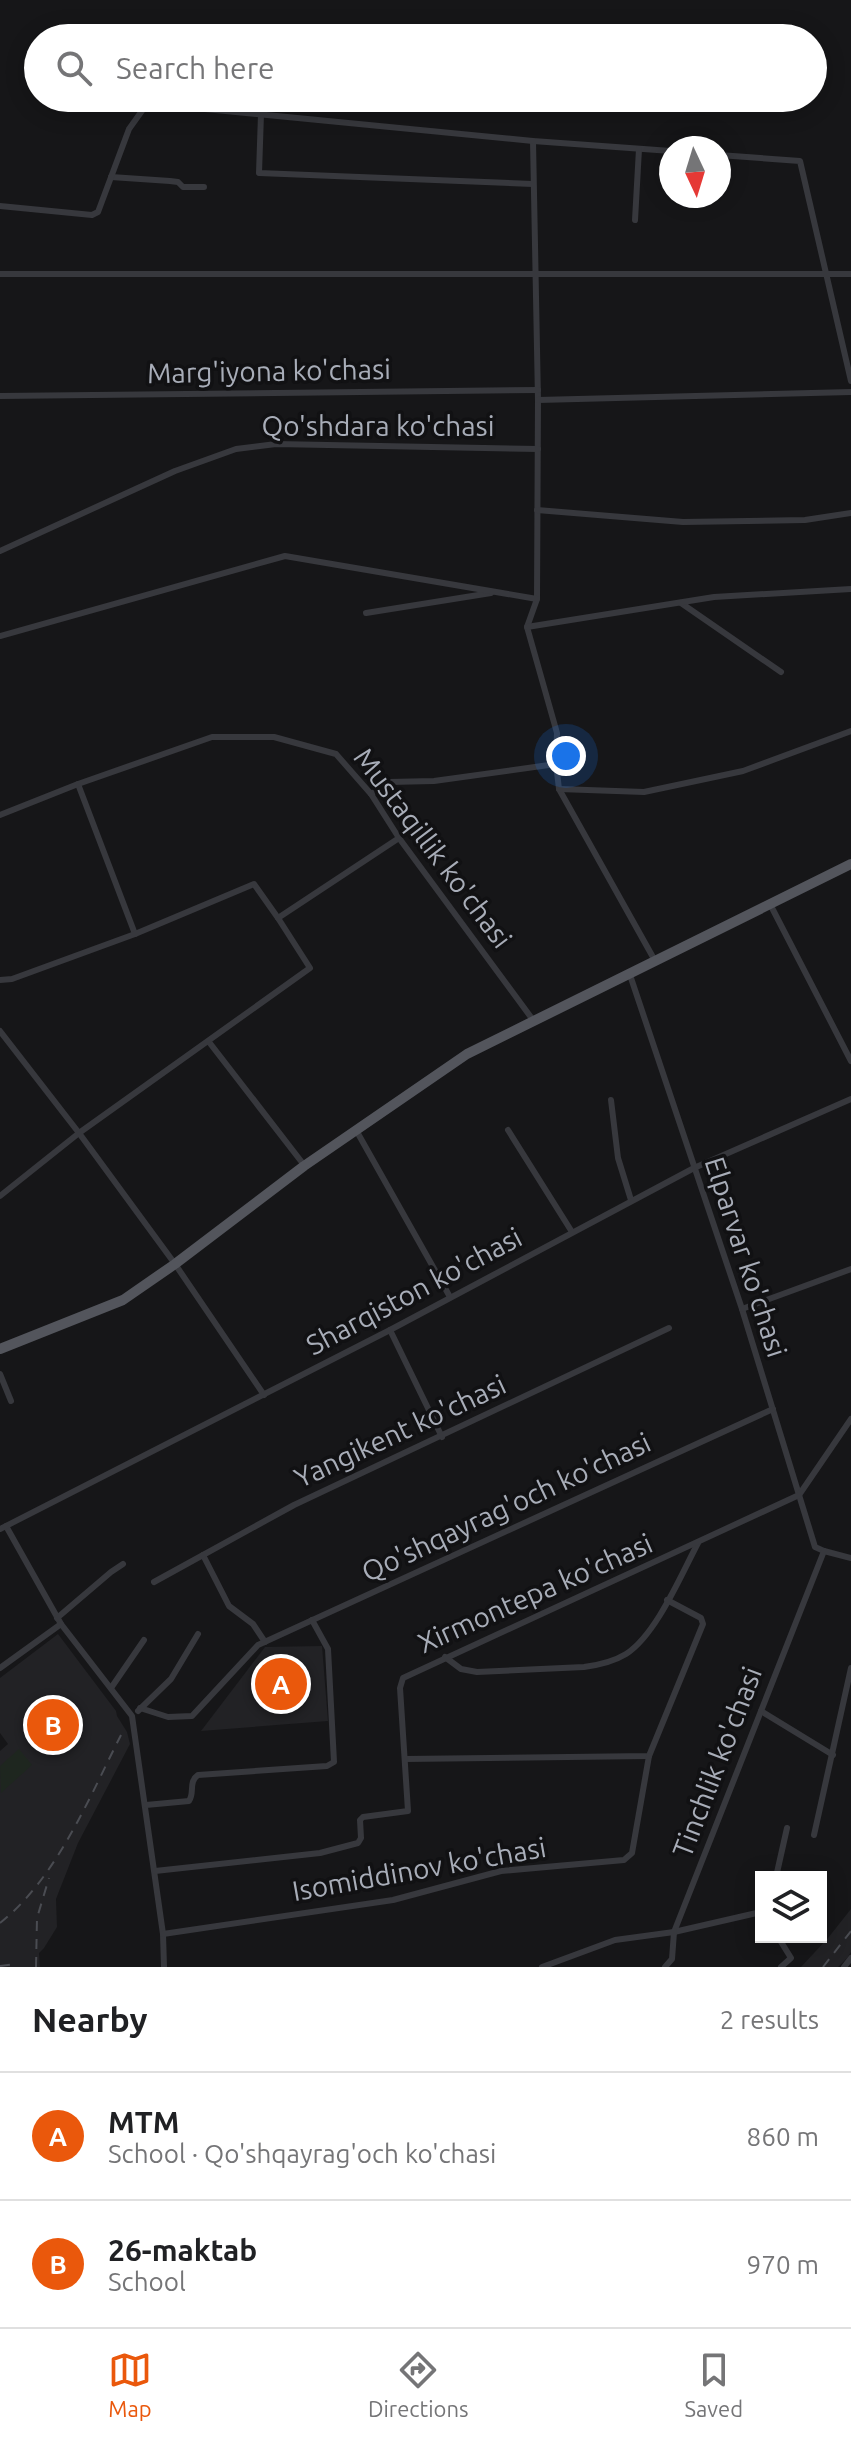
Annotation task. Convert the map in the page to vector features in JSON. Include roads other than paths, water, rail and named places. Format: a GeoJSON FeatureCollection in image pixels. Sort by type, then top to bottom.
{"type":"FeatureCollection","features":[{"type":"Feature","properties":{"kind":"main road"},"geometry":{"type":"LineString","coordinates":[[0,1349],[123,1300],[304,1166],[467,1054],[851,864]]}},
{"type":"Feature","properties":{"kind":"street"},"geometry":{"type":"LineString","coordinates":[[0,206],[92,215],[98,212],[129,129],[141,112]]}},
{"type":"Feature","properties":{"kind":"street"},"geometry":{"type":"LineString","coordinates":[[239,112],[659,150]]}},
{"type":"Feature","properties":{"kind":"street"},"geometry":{"type":"LineString","coordinates":[[261,114],[259,173],[533,184]]}},
{"type":"Feature","properties":{"kind":"street"},"geometry":{"type":"LineString","coordinates":[[533,141],[538,390],[537,599],[527,627],[557,733],[559,789],[654,959]]}},
{"type":"Feature","properties":{"kind":"street"},"geometry":{"type":"LineString","coordinates":[[635,220],[639,149]]}},
{"type":"Feature","properties":{"kind":"street"},"geometry":{"type":"LineString","coordinates":[[731,156],[800,161],[851,381]]}},
{"type":"Feature","properties":{"kind":"street"},"geometry":{"type":"LineString","coordinates":[[111,177],[204,187]]}},
{"type":"Feature","properties":{"kind":"street"},"geometry":{"type":"LineString","coordinates":[[0,274],[851,274]]}},
{"type":"Feature","properties":{"kind":"street","name":"Marg'iyona ko'chasi"},"geometry":{"type":"LineString","coordinates":[[0,396],[538,390]]}},
{"type":"Feature","properties":{"kind":"street"},"geometry":{"type":"LineString","coordinates":[[538,400],[851,392]]}},
{"type":"Feature","properties":{"kind":"street","name":"Qo'shdara ko'chasi"},"geometry":{"type":"LineString","coordinates":[[0,551],[175,471],[236,449],[276,444],[538,449]]}},
{"type":"Feature","properties":{"kind":"street"},"geometry":{"type":"LineString","coordinates":[[537,510],[683,522],[805,520],[851,513]]}},
{"type":"Feature","properties":{"kind":"street"},"geometry":{"type":"LineString","coordinates":[[0,636],[285,556],[537,599]]}},
{"type":"Feature","properties":{"kind":"street"},"geometry":{"type":"LineString","coordinates":[[527,627],[714,597],[851,589]]}},
{"type":"Feature","properties":{"kind":"street"},"geometry":{"type":"LineString","coordinates":[[366,613],[498,592]]}},
{"type":"Feature","properties":{"kind":"street"},"geometry":{"type":"LineString","coordinates":[[681,603],[781,672]]}},
{"type":"Feature","properties":{"kind":"street"},"geometry":{"type":"LineString","coordinates":[[559,789],[644,792],[743,771],[851,731]]}},
{"type":"Feature","properties":{"kind":"street","name":"Mustaqillik ko'chasi"},"geometry":{"type":"LineString","coordinates":[[0,815],[212,737],[274,737],[336,754],[371,794],[399,838],[533,1020]]}},
{"type":"Feature","properties":{"kind":"street"},"geometry":{"type":"LineString","coordinates":[[371,794],[389,782],[434,781],[556,764]]}},
{"type":"Feature","properties":{"kind":"street"},"geometry":{"type":"LineString","coordinates":[[78,784],[135,934]]}},
{"type":"Feature","properties":{"kind":"street"},"geometry":{"type":"LineString","coordinates":[[278,918],[399,838]]}},
{"type":"Feature","properties":{"kind":"street"},"geometry":{"type":"LineString","coordinates":[[0,980],[12,979],[135,934],[254,884],[310,968],[79,1133],[0,1196]]}},
{"type":"Feature","properties":{"kind":"street"},"geometry":{"type":"LineString","coordinates":[[770,903],[851,1061]]}},
{"type":"Feature","properties":{"kind":"street","name":"Elparvar ko'chasi"},"geometry":{"type":"LineString","coordinates":[[629,972],[742,1309],[815,1547],[824,1551]]}},
{"type":"Feature","properties":{"kind":"street"},"geometry":{"type":"LineString","coordinates":[[0,1031],[175,1264],[264,1395]]}},
{"type":"Feature","properties":{"kind":"street"},"geometry":{"type":"LineString","coordinates":[[209,1042],[304,1166]]}},
{"type":"Feature","properties":{"kind":"street","name":"Sharqiston ko'chasi"},"geometry":{"type":"LineString","coordinates":[[3,1528],[390,1330],[694,1168],[851,1099]]}},
{"type":"Feature","properties":{"kind":"street"},"geometry":{"type":"LineString","coordinates":[[611,1100],[618,1158],[631,1200]]}},
{"type":"Feature","properties":{"kind":"street"},"geometry":{"type":"LineString","coordinates":[[356,1130],[450,1297]]}},
{"type":"Feature","properties":{"kind":"street"},"geometry":{"type":"LineString","coordinates":[[508,1130],[572,1232]]}},
{"type":"Feature","properties":{"kind":"street"},"geometry":{"type":"LineString","coordinates":[[742,1309],[851,1269]]}},
{"type":"Feature","properties":{"kind":"street","name":"Yangikent ko'chasi"},"geometry":{"type":"LineString","coordinates":[[154,1582],[294,1505],[669,1328]]}},
{"type":"Feature","properties":{"kind":"street"},"geometry":{"type":"LineString","coordinates":[[390,1330],[442,1437]]}},
{"type":"Feature","properties":{"kind":"street"},"geometry":{"type":"LineString","coordinates":[[0,1374],[11,1401]]}},
{"type":"Feature","properties":{"kind":"street","name":"Qo'shqayrag'och ko'chasi"},"geometry":{"type":"LineString","coordinates":[[261,1644],[773,1409]]}},
{"type":"Feature","properties":{"kind":"street"},"geometry":{"type":"LineString","coordinates":[[799,1495],[851,1419]]}},
{"type":"Feature","properties":{"kind":"street","name":"Xirmontepa ko'chasi"},"geometry":{"type":"LineString","coordinates":[[155,1871],[320,1853],[358,1843],[361,1818],[408,1811],[401,1682],[406,1675],[799,1495]]}},
{"type":"Feature","properties":{"kind":"street"},"geometry":{"type":"LineString","coordinates":[[3,1528],[59,1621],[132,1716],[155,1871],[164,1967]]}},
{"type":"Feature","properties":{"kind":"street"},"geometry":{"type":"LineString","coordinates":[[445,1657],[461,1669],[477,1672],[600,1665],[623,1656],[644,1638],[698,1543]]}},
{"type":"Feature","properties":{"kind":"street"},"geometry":{"type":"LineString","coordinates":[[824,1551],[851,1558]]}},
{"type":"Feature","properties":{"kind":"street","name":"Tinchlik ko'chasi"},"geometry":{"type":"LineString","coordinates":[[665,1967],[672,1959],[674,1932],[824,1551]]}},
{"type":"Feature","properties":{"kind":"street"},"geometry":{"type":"LineString","coordinates":[[140,1708],[168,1717],[192,1716],[261,1644],[253,1624],[229,1606],[203,1555]]}},
{"type":"Feature","properties":{"kind":"street"},"geometry":{"type":"LineString","coordinates":[[0,1668],[123,1564]]}},
{"type":"Feature","properties":{"kind":"street","name":"Isomiddinov ko'chasi"},"geometry":{"type":"LineString","coordinates":[[163,1934],[393,1900],[501,1871],[624,1860],[632,1853],[649,1756],[703,1624],[701,1618],[667,1600]]}},
{"type":"Feature","properties":{"kind":"street"},"geometry":{"type":"LineString","coordinates":[[146,1805],[189,1801],[192,1783],[198,1775],[327,1766],[334,1762],[328,1649],[312,1620]]}},
{"type":"Feature","properties":{"kind":"street"},"geometry":{"type":"LineString","coordinates":[[132,1716],[171,1679],[198,1634]]}},
{"type":"Feature","properties":{"kind":"street"},"geometry":{"type":"LineString","coordinates":[[111,1688],[144,1640]]}},
{"type":"Feature","properties":{"kind":"street"},"geometry":{"type":"LineString","coordinates":[[814,1835],[851,1668]]}},
{"type":"Feature","properties":{"kind":"street"},"geometry":{"type":"LineString","coordinates":[[761,1711],[833,1755]]}},
{"type":"Feature","properties":{"kind":"street"},"geometry":{"type":"LineString","coordinates":[[405,1759],[649,1756]]}},
{"type":"Feature","properties":{"kind":"street"},"geometry":{"type":"LineString","coordinates":[[777,1871],[787,1828]]}},
{"type":"Feature","properties":{"kind":"street"},"geometry":{"type":"LineString","coordinates":[[542,1967],[615,1940],[674,1932],[755,1913]]}},
{"type":"Feature","properties":{"kind":"street"},"geometry":{"type":"LineString","coordinates":[[781,1967],[791,1958],[782,1943]]}},
{"type":"Feature","properties":{"kind":"street"},"geometry":{"type":"LineString","coordinates":[[844,1967],[851,1958]]}},
{"type":"Feature","properties":{"kind":"railway"},"geometry":{"type":"LineString","coordinates":[[0,1923],[20,1905],[54,1861],[121,1735]]}},
{"type":"Feature","properties":{"kind":"railway"},"geometry":{"type":"LineString","coordinates":[[36,1967],[37,1918],[49,1878]]}},
{"type":"Feature","properties":{"kind":"railway"},"geometry":{"type":"LineString","coordinates":[[823,1967],[851,1931]]}},
{"type":"Feature","properties":{"kind":"railway"},"geometry":{"type":"LineString","coordinates":[[0,1966],[17,1964]]}},
{"type":"Feature","properties":{"kind":"place","name":"MTM"},"geometry":{"type":"Point","coordinates":[281,1684]}},
{"type":"Feature","properties":{"kind":"place","name":"26-maktab"},"geometry":{"type":"Point","coordinates":[53,1725]}}]}
